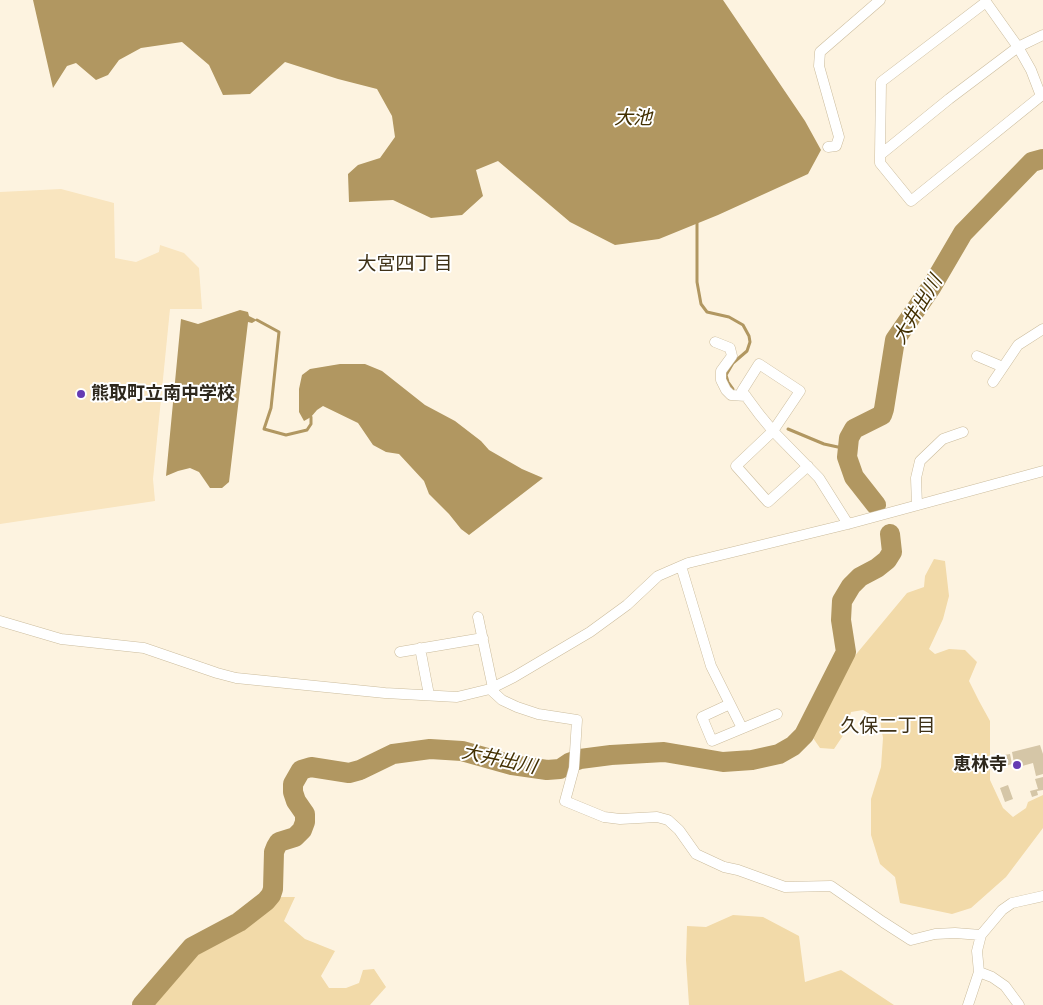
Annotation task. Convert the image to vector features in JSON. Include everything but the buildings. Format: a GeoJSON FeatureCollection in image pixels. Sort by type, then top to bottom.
{"type":"FeatureCollection","features":[{"type":"Feature","properties":{"kind":"street"},"geometry":{"type":"LineString","coordinates":[[828,147],[836,146],[839,137],[818,66],[820,52],[880,0]]}},
{"type":"Feature","properties":{"kind":"street"},"geometry":{"type":"LineString","coordinates":[[986,2],[1018,47],[1031,70],[1041,96],[911,201],[880,163],[882,82],[986,2]]}},
{"type":"Feature","properties":{"kind":"street"},"geometry":{"type":"LineString","coordinates":[[880,155],[949,99],[1018,47],[1043,35]]}},
{"type":"Feature","properties":{"kind":"street"},"geometry":{"type":"LineString","coordinates":[[993,382],[1018,345],[1043,329]]}},
{"type":"Feature","properties":{"kind":"street"},"geometry":{"type":"LineString","coordinates":[[715,342],[730,348],[732,356],[720,371],[721,380],[726,390],[731,395],[746,396]]}},
{"type":"Feature","properties":{"kind":"street"},"geometry":{"type":"LineString","coordinates":[[977,356],[1003,367]]}},
{"type":"Feature","properties":{"kind":"street"},"geometry":{"type":"LineString","coordinates":[[808,466],[768,502],[736,466],[773,431],[800,391],[759,364],[742,391],[773,431],[808,466],[820,478],[848,524]]}},
{"type":"Feature","properties":{"kind":"street"},"geometry":{"type":"LineString","coordinates":[[917,505],[916,478],[920,461],[943,439],[963,432]]}},
{"type":"Feature","properties":{"kind":"street"},"geometry":{"type":"LineString","coordinates":[[0,621],[61,639],[144,648],[236,678],[385,693],[457,697],[491,689],[590,632],[627,605],[658,576],[681,566],[848,524],[1043,471]]}},
{"type":"Feature","properties":{"kind":"street"},"geometry":{"type":"LineString","coordinates":[[681,566],[712,666],[742,728]]}},
{"type":"Feature","properties":{"kind":"street"},"geometry":{"type":"LineString","coordinates":[[478,617],[491,689],[502,700],[517,707],[538,714],[577,720],[574,768],[565,802],[604,817],[620,819],[657,817],[668,820],[679,830],[696,854],[724,867],[738,870],[785,887],[831,886],[911,940],[935,934],[981,935]]}},
{"type":"Feature","properties":{"kind":"street"},"geometry":{"type":"LineString","coordinates":[[400,652],[482,638]]}},
{"type":"Feature","properties":{"kind":"street"},"geometry":{"type":"LineString","coordinates":[[420,648],[429,695]]}},
{"type":"Feature","properties":{"kind":"street"},"geometry":{"type":"LineString","coordinates":[[730,704],[702,718],[712,741],[777,714]]}},
{"type":"Feature","properties":{"kind":"street"},"geometry":{"type":"LineString","coordinates":[[968,1005],[979,972],[977,950],[981,935],[1002,910],[1012,903],[1043,896]]}},
{"type":"Feature","properties":{"kind":"street"},"geometry":{"type":"LineString","coordinates":[[979,972],[992,977],[1004,986],[1019,1005]]}},
{"type":"Feature","properties":{"kind":"shaded area","name":"熊取町立南中学校"},"geometry":{"type":"Polygon","coordinates":[[[61,189],[114,203],[115,258],[136,262],[159,252],[160,245],[184,253],[199,268],[202,309],[170,309],[153,479],[155,501],[0,524],[0,192],[61,189]]]}},
{"type":"Feature","properties":{"kind":"shaded area"},"geometry":{"type":"Polygon","coordinates":[[[934,559],[945,561],[949,596],[943,619],[929,649],[935,654],[949,649],[965,650],[977,662],[969,681],[990,721],[990,780],[1003,808],[1013,817],[1026,808],[1028,802],[1043,795],[1043,828],[1006,877],[971,908],[952,914],[900,903],[895,877],[880,864],[871,835],[871,799],[881,767],[883,738],[880,720],[863,710],[851,712],[846,731],[834,749],[820,748],[813,738],[822,714],[853,658],[907,593],[924,587],[925,576],[934,559]]]}},
{"type":"Feature","properties":{"kind":"shaded area"},"geometry":{"type":"Polygon","coordinates":[[[281,897],[295,897],[284,921],[305,939],[335,951],[321,976],[329,988],[346,988],[359,983],[363,970],[374,969],[386,987],[370,1005],[149,1005],[195,950],[245,926],[281,897]]]}},
{"type":"Feature","properties":{"kind":"shaded area"},"geometry":{"type":"Polygon","coordinates":[[[733,915],[763,917],[799,936],[805,982],[841,970],[894,1005],[689,1005],[686,960],[687,926],[706,927],[733,915]]]}},
{"type":"Feature","properties":{"kind":"water","name":"大池"},"geometry":{"type":"Polygon","coordinates":[[[33,0],[723,0],[805,121],[821,150],[808,174],[718,215],[659,239],[615,245],[570,222],[498,161],[476,170],[483,196],[462,215],[431,218],[393,200],[349,202],[348,174],[358,165],[380,158],[395,137],[392,116],[377,89],[285,62],[250,94],[223,95],[209,65],[182,42],[141,48],[119,60],[108,75],[96,80],[76,63],[67,66],[53,88],[33,0]]]}},
{"type":"Feature","properties":{"kind":"water"},"geometry":{"type":"Polygon","coordinates":[[[240,310],[248,312],[249,316],[257,320],[252,323],[248,322],[229,482],[222,488],[210,488],[199,472],[190,468],[166,476],[181,319],[198,324],[240,310]]]}},
{"type":"Feature","properties":{"kind":"water"},"geometry":{"type":"Polygon","coordinates":[[[340,364],[365,364],[382,371],[425,405],[455,421],[481,441],[489,450],[522,469],[543,478],[469,535],[461,529],[429,494],[424,481],[399,454],[386,452],[373,445],[358,423],[323,406],[304,421],[299,412],[299,389],[302,375],[310,369],[340,364]]]}},
{"type":"Feature","properties":{"kind":"waterway","name":"大井出川"},"geometry":{"type":"LineString","coordinates":[[876,505],[854,477],[847,457],[849,438],[854,429],[882,415],[895,340],[932,286],[963,233],[1032,162],[1043,159]]}},
{"type":"Feature","properties":{"kind":"waterway"},"geometry":{"type":"LineString","coordinates":[[697,223],[697,282],[701,304],[707,312],[729,317],[743,325],[749,336],[750,342],[747,351],[733,363],[726,375],[733,389]]}},
{"type":"Feature","properties":{"kind":"waterway"},"geometry":{"type":"LineString","coordinates":[[257,320],[279,332],[271,408],[264,429],[286,435],[307,430],[311,424],[311,417]]}},
{"type":"Feature","properties":{"kind":"waterway"},"geometry":{"type":"LineString","coordinates":[[788,429],[824,444],[847,449]]}},
{"type":"Feature","properties":{"kind":"waterway","name":"大井出川"},"geometry":{"type":"LineString","coordinates":[[142,1005],[192,947],[239,922],[271,895],[276,847],[279,842],[295,837],[302,830],[305,822],[305,814],[296,801],[293,792],[293,784],[301,770],[311,767],[349,773],[360,770],[393,754],[430,749],[462,751],[512,765],[547,770],[560,769],[580,759],[664,752],[723,762],[752,760],[779,754],[793,746],[804,735],[846,652],[841,620],[842,601],[851,586],[860,577],[887,560],[892,552],[890,534]]}},
{"type":"Feature","properties":{"kind":"place","name":"熊取町立南中学校"},"geometry":{"type":"Point","coordinates":[81,394]}},
{"type":"Feature","properties":{"kind":"place","name":"恵林寺"},"geometry":{"type":"Point","coordinates":[1017,765]}},
{"type":"Feature","properties":{"kind":"district","name":"大宮四丁目"},"geometry":{"type":"Point","coordinates":[405,265]}},
{"type":"Feature","properties":{"kind":"district","name":"久保二丁目"},"geometry":{"type":"Point","coordinates":[888,727]}}]}
